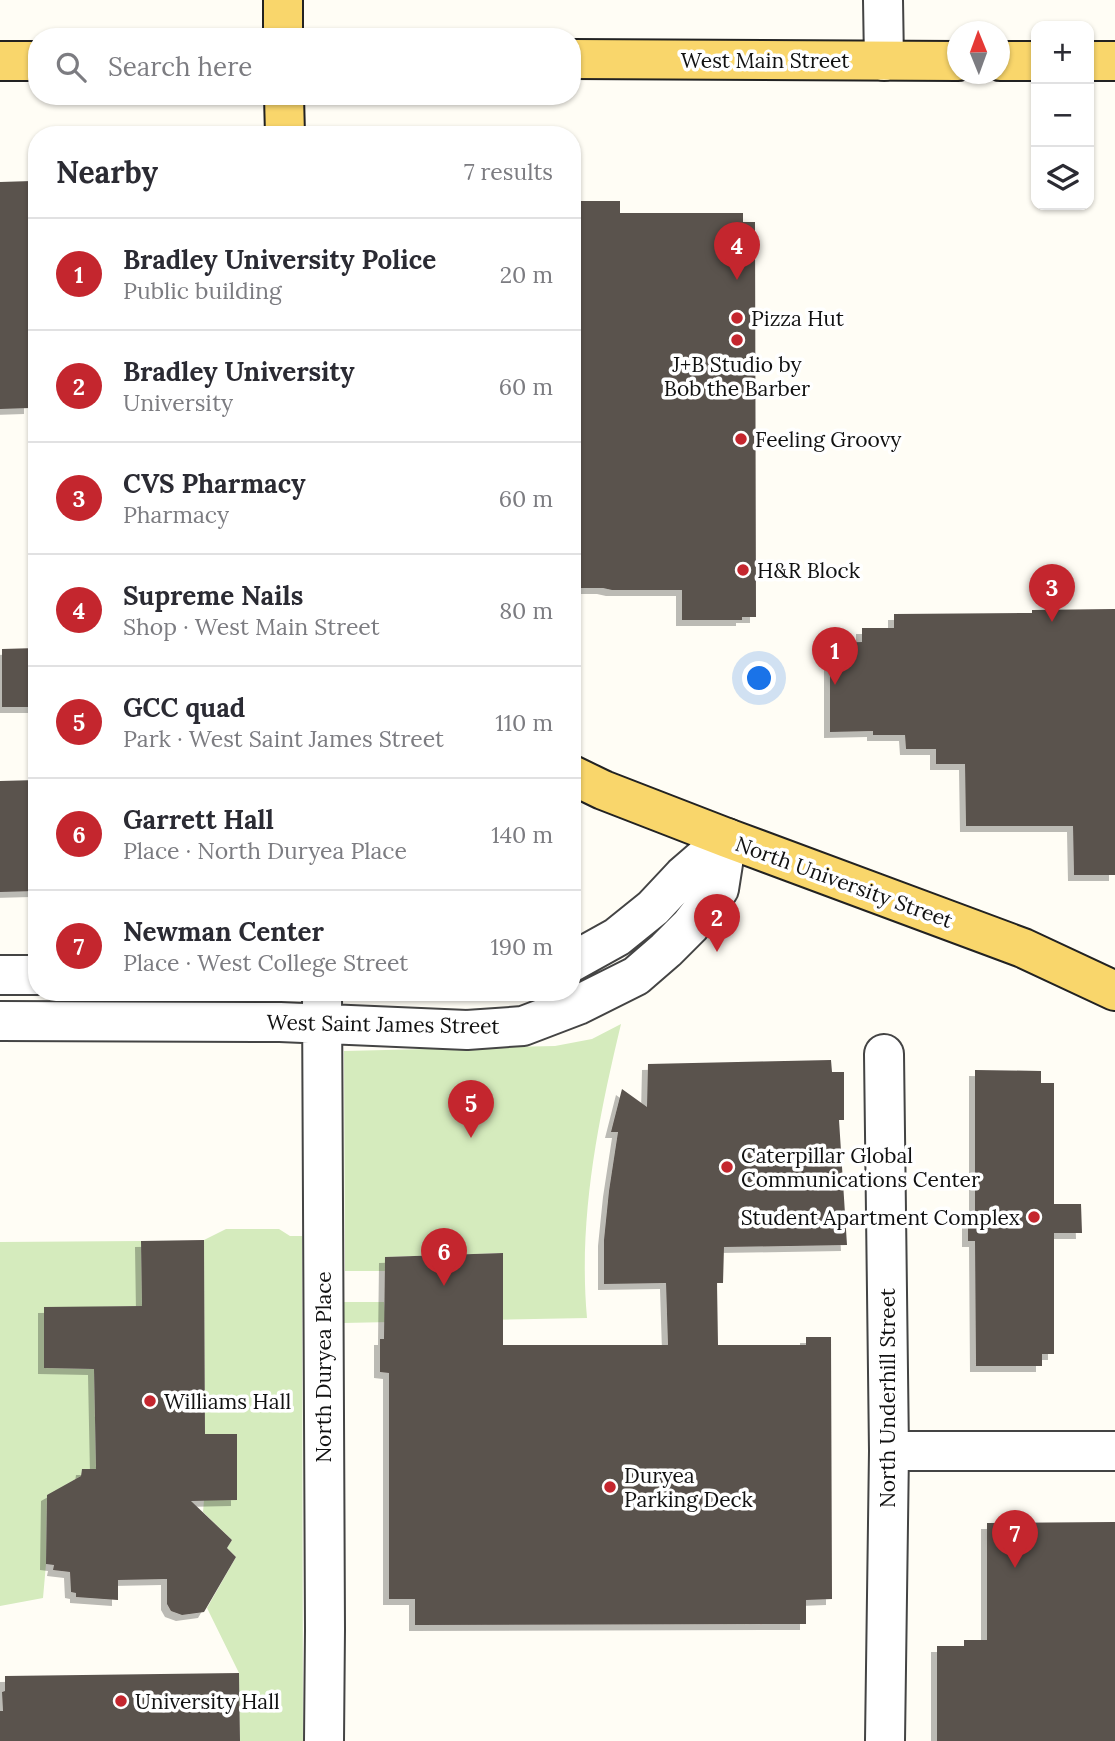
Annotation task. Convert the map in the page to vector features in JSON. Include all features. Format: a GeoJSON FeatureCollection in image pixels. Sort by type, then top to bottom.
{"type":"FeatureCollection","features":[{"type":"Feature","properties":{"kind":"main road"},"geometry":{"type":"LineString","coordinates":[[283,0],[283,28]]}},
{"type":"Feature","properties":{"kind":"main road","name":"West Main Street"},"geometry":{"type":"LineString","coordinates":[[581,59],[947,61]]}},
{"type":"Feature","properties":{"kind":"main road"},"geometry":{"type":"LineString","coordinates":[[0,61],[28,61]]}},
{"type":"Feature","properties":{"kind":"main road"},"geometry":{"type":"LineString","coordinates":[[1010,61],[1031,61]]}},
{"type":"Feature","properties":{"kind":"main road"},"geometry":{"type":"LineString","coordinates":[[1094,61],[1115,61]]}},
{"type":"Feature","properties":{"kind":"main road"},"geometry":{"type":"LineString","coordinates":[[284,105],[285,126]]}},
{"type":"Feature","properties":{"kind":"main road","name":"North University Street"},"geometry":{"type":"LineString","coordinates":[[581,779],[727,838],[1023,948],[1115,991]]}},
{"type":"Feature","properties":{"kind":"street"},"geometry":{"type":"LineString","coordinates":[[883,0],[884,61]]}},
{"type":"Feature","properties":{"kind":"street"},"geometry":{"type":"LineString","coordinates":[[581,957],[617,937],[653,908],[683,876],[727,838]]}},
{"type":"Feature","properties":{"kind":"street","name":"West Saint James Street"},"geometry":{"type":"LineString","coordinates":[[0,1021],[280,1022],[322,1008],[467,1030],[523,1026],[578,1005],[636,976],[666,950],[690,926],[719,889],[727,838]]}},
{"type":"Feature","properties":{"kind":"street"},"geometry":{"type":"LineString","coordinates":[[0,975],[28,975]]}},
{"type":"Feature","properties":{"kind":"street","name":"North Duryea Place"},"geometry":{"type":"LineString","coordinates":[[322,1008],[324,1741]]}},
{"type":"Feature","properties":{"kind":"street","name":"North Underhill Street"},"geometry":{"type":"LineString","coordinates":[[884,1054],[888,1451],[885,1741]]}},
{"type":"Feature","properties":{"kind":"street"},"geometry":{"type":"LineString","coordinates":[[888,1451],[1115,1451]]}},
{"type":"Feature","properties":{"kind":"green space"},"geometry":{"type":"Polygon","coordinates":[[[621,1024],[592,1170],[585,1244],[587,1318],[343,1323],[344,1302],[384,1302],[385,1312],[503,1311],[503,1253],[385,1257],[385,1271],[345,1271],[344,1051],[555,1046],[592,1039],[621,1024]]]}},
{"type":"Feature","properties":{"kind":"green space"},"geometry":{"type":"Polygon","coordinates":[[[226,1229],[279,1229],[290,1236],[302,1236],[303,1741],[240,1741],[239,1673],[207,1608],[236,1557],[227,1548],[232,1540],[203,1512],[204,1500],[237,1499],[237,1434],[205,1434],[204,1240],[226,1229]]]}},
{"type":"Feature","properties":{"kind":"green space"},"geometry":{"type":"Polygon","coordinates":[[[141,1241],[142,1306],[44,1308],[44,1368],[94,1369],[96,1469],[82,1469],[81,1476],[47,1496],[43,1598],[0,1606],[0,1242],[141,1241]]]}},
{"type":"Feature","properties":{"kind":"building"},"geometry":{"type":"Polygon","coordinates":[[[28,181],[28,408],[0,409],[0,182],[28,181]]]}},
{"type":"Feature","properties":{"kind":"building"},"geometry":{"type":"Polygon","coordinates":[[[581,201],[620,201],[620,213],[743,213],[743,222],[755,222],[756,617],[742,617],[742,620],[682,620],[682,590],[581,588],[581,201]]]}},
{"type":"Feature","properties":{"kind":"building"},"geometry":{"type":"Polygon","coordinates":[[[1115,609],[1115,875],[1074,875],[1073,826],[966,826],[965,764],[936,764],[936,749],[906,749],[905,735],[873,735],[873,731],[830,732],[830,643],[862,642],[862,628],[894,628],[894,614],[1032,613],[1032,610],[1115,609]]]}},
{"type":"Feature","properties":{"kind":"building"},"geometry":{"type":"Polygon","coordinates":[[[28,648],[28,707],[2,707],[2,649],[28,648]]]}},
{"type":"Feature","properties":{"kind":"building"},"geometry":{"type":"Polygon","coordinates":[[[28,780],[28,891],[0,892],[0,781],[28,780]]]}},
{"type":"Feature","properties":{"kind":"building","name":"Duryea Parking Deck"},"geometry":{"type":"Polygon","coordinates":[[[831,1060],[832,1072],[844,1072],[844,1120],[839,1120],[847,1245],[724,1247],[723,1283],[717,1283],[718,1345],[806,1345],[806,1337],[831,1337],[832,1599],[806,1600],[806,1624],[415,1625],[415,1599],[389,1599],[389,1373],[380,1372],[380,1339],[384,1339],[385,1257],[503,1253],[503,1345],[668,1345],[666,1283],[604,1284],[604,1240],[618,1132],[611,1132],[622,1089],[647,1107],[648,1064],[831,1060]]]}},
{"type":"Feature","properties":{"kind":"building","name":"Student Apartment Complex"},"geometry":{"type":"Polygon","coordinates":[[[975,1070],[1041,1071],[1041,1083],[1054,1083],[1054,1204],[1081,1204],[1082,1233],[1054,1233],[1054,1354],[1042,1354],[1042,1366],[976,1366],[975,1241],[968,1241],[968,1211],[975,1211],[975,1070]]]}},
{"type":"Feature","properties":{"kind":"building","name":"Williams Hall"},"geometry":{"type":"Polygon","coordinates":[[[204,1240],[205,1434],[237,1434],[237,1500],[191,1501],[232,1540],[227,1548],[236,1557],[204,1612],[182,1615],[171,1611],[167,1604],[167,1579],[118,1580],[118,1600],[76,1597],[76,1593],[71,1592],[70,1572],[53,1570],[54,1565],[46,1564],[47,1495],[81,1476],[82,1469],[96,1469],[94,1369],[44,1368],[44,1307],[142,1306],[141,1241],[204,1240]]]}},
{"type":"Feature","properties":{"kind":"building"},"geometry":{"type":"Polygon","coordinates":[[[1115,1522],[1115,1741],[937,1741],[937,1646],[964,1646],[964,1640],[987,1640],[987,1523],[1115,1522]]]}},
{"type":"Feature","properties":{"kind":"building","name":"University Hall"},"geometry":{"type":"Polygon","coordinates":[[[239,1673],[240,1741],[0,1741],[0,1711],[3,1711],[5,1676],[239,1673]]]}},
{"type":"Feature","properties":{"kind":"place","name":"Supreme Nails"},"geometry":{"type":"Point","coordinates":[737,280]}},
{"type":"Feature","properties":{"kind":"place","name":"Pizza Hut"},"geometry":{"type":"Point","coordinates":[737,318]}},
{"type":"Feature","properties":{"kind":"place","name":"J+B Studio by Bob the Barber"},"geometry":{"type":"Point","coordinates":[737,340]}},
{"type":"Feature","properties":{"kind":"place","name":"Feeling Groovy"},"geometry":{"type":"Point","coordinates":[741,439]}},
{"type":"Feature","properties":{"kind":"place","name":"H&R Block"},"geometry":{"type":"Point","coordinates":[743,570]}},
{"type":"Feature","properties":{"kind":"place","name":"CVS Pharmacy"},"geometry":{"type":"Point","coordinates":[1052,622]}},
{"type":"Feature","properties":{"kind":"place","name":"Bradley University Police"},"geometry":{"type":"Point","coordinates":[835,685]}},
{"type":"Feature","properties":{"kind":"place","name":"Bradley University"},"geometry":{"type":"Point","coordinates":[717,952]}},
{"type":"Feature","properties":{"kind":"place","name":"GCC quad"},"geometry":{"type":"Point","coordinates":[471,1138]}},
{"type":"Feature","properties":{"kind":"place","name":"Caterpillar Global Communications Center"},"geometry":{"type":"Point","coordinates":[727,1167]}},
{"type":"Feature","properties":{"kind":"place","name":"Student Apartment Complex"},"geometry":{"type":"Point","coordinates":[1034,1217]}},
{"type":"Feature","properties":{"kind":"place","name":"Garrett Hall"},"geometry":{"type":"Point","coordinates":[444,1286]}},
{"type":"Feature","properties":{"kind":"place","name":"Williams Hall"},"geometry":{"type":"Point","coordinates":[150,1401]}},
{"type":"Feature","properties":{"kind":"place","name":"Duryea Parking Deck"},"geometry":{"type":"Point","coordinates":[610,1487]}},
{"type":"Feature","properties":{"kind":"place","name":"Newman Center"},"geometry":{"type":"Point","coordinates":[1015,1568]}},
{"type":"Feature","properties":{"kind":"place","name":"University Hall"},"geometry":{"type":"Point","coordinates":[121,1701]}}]}
